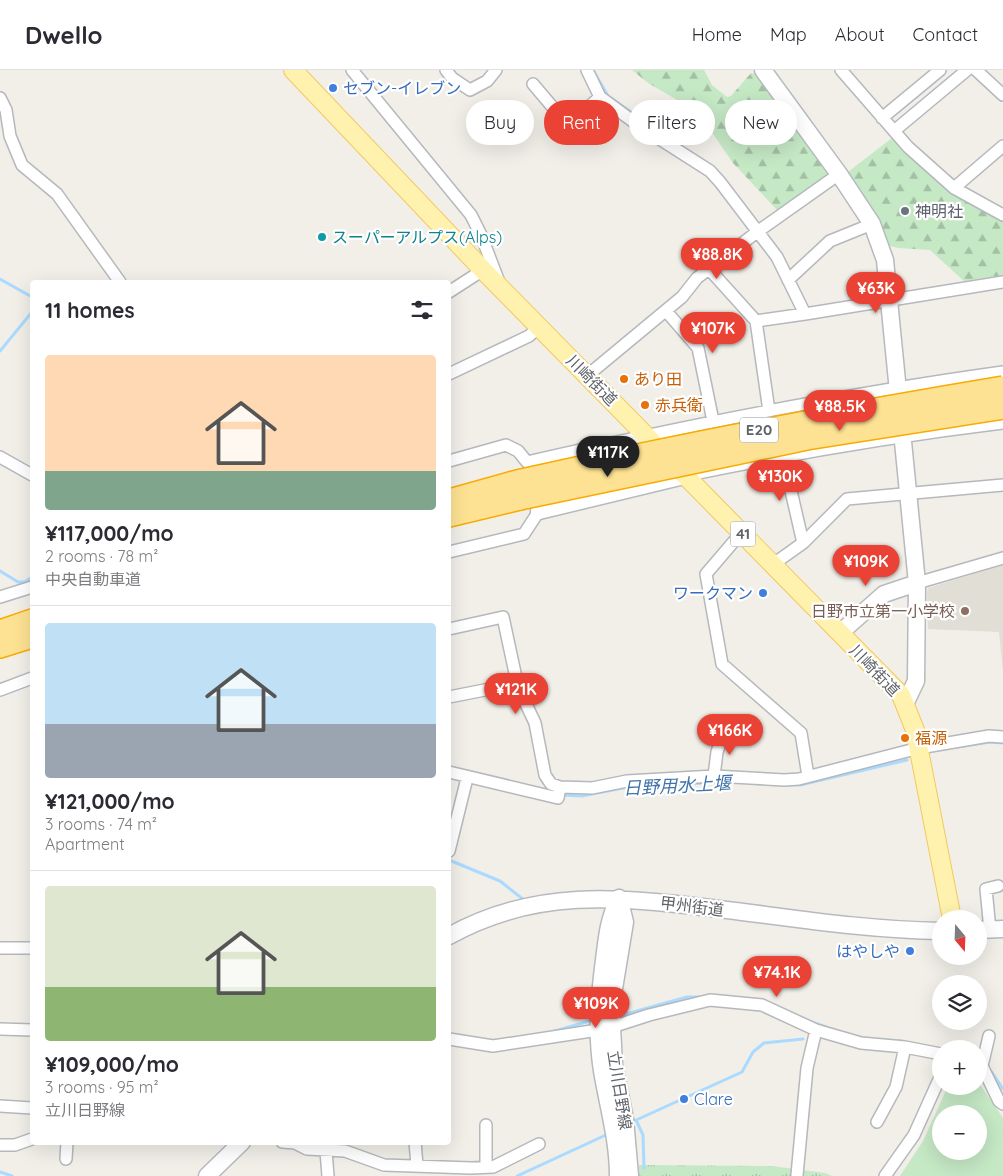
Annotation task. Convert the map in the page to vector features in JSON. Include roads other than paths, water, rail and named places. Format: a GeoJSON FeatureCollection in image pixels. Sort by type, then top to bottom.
{"type":"FeatureCollection","features":[{"type":"Feature","properties":{"kind":"highway","name":"E20"},"geometry":{"type":"LineString","coordinates":[[451,515],[519,490],[654,450],[827,416],[1003,386]]}},
{"type":"Feature","properties":{"kind":"highway","name":"E20"},"geometry":{"type":"LineString","coordinates":[[451,500],[519,490],[806,439],[1003,408]]}},
{"type":"Feature","properties":{"kind":"highway"},"geometry":{"type":"LineString","coordinates":[[0,631],[30,621]]}},
{"type":"Feature","properties":{"kind":"highway"},"geometry":{"type":"LineString","coordinates":[[0,647],[30,638]]}},
{"type":"Feature","properties":{"kind":"main road","name":"川崎街道"},"geometry":{"type":"LineString","coordinates":[[293,70],[539,327],[895,688],[906,702],[919,748],[950,910]]}},
{"type":"Feature","properties":{"kind":"street"},"geometry":{"type":"LineString","coordinates":[[352,70],[471,215],[481,235],[500,285]]}},
{"type":"Feature","properties":{"kind":"street"},"geometry":{"type":"LineString","coordinates":[[446,70],[452,78],[470,90],[487,81],[496,70]]}},
{"type":"Feature","properties":{"kind":"street"},"geometry":{"type":"LineString","coordinates":[[587,70],[600,97],[638,125],[710,172],[777,257],[805,314]]}},
{"type":"Feature","properties":{"kind":"street"},"geometry":{"type":"LineString","coordinates":[[763,70],[840,174],[872,224],[885,260],[917,583],[916,681],[906,702]]}},
{"type":"Feature","properties":{"kind":"street"},"geometry":{"type":"LineString","coordinates":[[841,70],[908,147],[954,188],[1003,215]]}},
{"type":"Feature","properties":{"kind":"street"},"geometry":{"type":"LineString","coordinates":[[882,118],[940,70]]}},
{"type":"Feature","properties":{"kind":"street"},"geometry":{"type":"LineString","coordinates":[[894,131],[967,70]]}},
{"type":"Feature","properties":{"kind":"street"},"geometry":{"type":"LineString","coordinates":[[976,70],[1003,95]]}},
{"type":"Feature","properties":{"kind":"street"},"geometry":{"type":"LineString","coordinates":[[534,84],[566,123],[575,119],[600,97]]}},
{"type":"Feature","properties":{"kind":"street"},"geometry":{"type":"LineString","coordinates":[[0,98],[6,110],[10,136],[22,165],[57,194],[119,280]]}},
{"type":"Feature","properties":{"kind":"street"},"geometry":{"type":"LineString","coordinates":[[954,188],[1003,146]]}},
{"type":"Feature","properties":{"kind":"street"},"geometry":{"type":"LineString","coordinates":[[588,375],[666,311],[709,269],[757,232],[840,174]]}},
{"type":"Feature","properties":{"kind":"street"},"geometry":{"type":"LineString","coordinates":[[788,280],[830,240],[872,224]]}},
{"type":"Feature","properties":{"kind":"street"},"geometry":{"type":"LineString","coordinates":[[709,269],[756,321],[769,411]]}},
{"type":"Feature","properties":{"kind":"street"},"geometry":{"type":"LineString","coordinates":[[451,291],[484,270]]}},
{"type":"Feature","properties":{"kind":"street"},"geometry":{"type":"LineString","coordinates":[[756,321],[1003,282]]}},
{"type":"Feature","properties":{"kind":"street"},"geometry":{"type":"LineString","coordinates":[[666,311],[698,348],[713,421]]}},
{"type":"Feature","properties":{"kind":"street"},"geometry":{"type":"LineString","coordinates":[[451,373],[530,336],[539,327]]}},
{"type":"Feature","properties":{"kind":"street"},"geometry":{"type":"LineString","coordinates":[[526,462],[713,421],[897,387],[1003,372]]}},
{"type":"Feature","properties":{"kind":"street"},"geometry":{"type":"LineString","coordinates":[[451,552],[524,534],[539,511],[684,476],[902,435],[1003,423]]}},
{"type":"Feature","properties":{"kind":"street"},"geometry":{"type":"LineString","coordinates":[[451,460],[506,445],[518,451],[526,462],[539,511]]}},
{"type":"Feature","properties":{"kind":"street"},"geometry":{"type":"LineString","coordinates":[[783,456],[803,542]]}},
{"type":"Feature","properties":{"kind":"street"},"geometry":{"type":"LineString","coordinates":[[0,457],[30,474]]}},
{"type":"Feature","properties":{"kind":"street"},"geometry":{"type":"LineString","coordinates":[[772,564],[803,542],[847,500],[1003,485]]}},
{"type":"Feature","properties":{"kind":"street"},"geometry":{"type":"LineString","coordinates":[[741,533],[706,574],[722,664],[801,733],[808,776]]}},
{"type":"Feature","properties":{"kind":"street"},"geometry":{"type":"LineString","coordinates":[[840,633],[884,594],[1003,558]]}},
{"type":"Feature","properties":{"kind":"street"},"geometry":{"type":"LineString","coordinates":[[0,597],[30,588]]}},
{"type":"Feature","properties":{"kind":"street"},"geometry":{"type":"LineString","coordinates":[[451,629],[503,617],[518,687],[534,723],[545,775],[559,791]]}},
{"type":"Feature","properties":{"kind":"street"},"geometry":{"type":"LineString","coordinates":[[0,690],[30,679]]}},
{"type":"Feature","properties":{"kind":"street"},"geometry":{"type":"LineString","coordinates":[[451,698],[505,686]]}},
{"type":"Feature","properties":{"kind":"street"},"geometry":{"type":"LineString","coordinates":[[714,776],[717,752],[724,731]]}},
{"type":"Feature","properties":{"kind":"street"},"geometry":{"type":"LineString","coordinates":[[451,773],[467,778],[559,791],[592,788],[627,781],[714,776],[784,780],[808,776],[919,748],[989,736],[1003,737]]}},
{"type":"Feature","properties":{"kind":"street"},"geometry":{"type":"LineString","coordinates":[[451,842],[467,778]]}},
{"type":"Feature","properties":{"kind":"street"},"geometry":{"type":"LineString","coordinates":[[991,930],[986,889],[998,886]]}},
{"type":"Feature","properties":{"kind":"street","name":"甲州街道"},"geometry":{"type":"LineString","coordinates":[[451,935],[468,925],[516,908],[568,900],[619,898],[861,927],[932,931]]}},
{"type":"Feature","properties":{"kind":"street","name":"立川日野線"},"geometry":{"type":"LineString","coordinates":[[619,898],[609,917],[599,1000],[614,1064],[624,1155],[630,1176]]}},
{"type":"Feature","properties":{"kind":"street"},"geometry":{"type":"LineString","coordinates":[[0,948],[30,948]]}},
{"type":"Feature","properties":{"kind":"street"},"geometry":{"type":"LineString","coordinates":[[451,1039],[493,1046],[605,1028],[710,1000],[762,1005],[816,1030],[861,1043],[905,1046],[932,1052]]}},
{"type":"Feature","properties":{"kind":"street"},"geometry":{"type":"LineString","coordinates":[[0,1029],[30,1030]]}},
{"type":"Feature","properties":{"kind":"street"},"geometry":{"type":"LineString","coordinates":[[797,1175],[807,1068],[816,1030]]}},
{"type":"Feature","properties":{"kind":"street"},"geometry":{"type":"LineString","coordinates":[[987,1045],[990,1036]]}},
{"type":"Feature","properties":{"kind":"street"},"geometry":{"type":"LineString","coordinates":[[877,1122],[896,1088],[905,1046]]}},
{"type":"Feature","properties":{"kind":"street"},"geometry":{"type":"LineString","coordinates":[[987,1076],[999,1101],[1003,1104]]}},
{"type":"Feature","properties":{"kind":"street"},"geometry":{"type":"LineString","coordinates":[[885,1176],[914,1135],[932,1095]]}},
{"type":"Feature","properties":{"kind":"street"},"geometry":{"type":"LineString","coordinates":[[0,1106],[30,1108]]}},
{"type":"Feature","properties":{"kind":"street"},"geometry":{"type":"LineString","coordinates":[[486,1125],[486,1166]]}},
{"type":"Feature","properties":{"kind":"street"},"geometry":{"type":"LineString","coordinates":[[0,1145],[16,1145],[30,1140]]}},
{"type":"Feature","properties":{"kind":"street"},"geometry":{"type":"LineString","coordinates":[[299,1145],[307,1149],[326,1151],[344,1147],[384,1165],[417,1165],[471,1172],[486,1166],[493,1167],[539,1144]]}},
{"type":"Feature","properties":{"kind":"street"},"geometry":{"type":"LineString","coordinates":[[66,1159],[67,1145]]}},
{"type":"Feature","properties":{"kind":"street"},"geometry":{"type":"LineString","coordinates":[[207,1176],[239,1145]]}},
{"type":"Feature","properties":{"kind":"street"},"geometry":{"type":"LineString","coordinates":[[415,1145],[417,1165]]}},
{"type":"Feature","properties":{"kind":"street"},"geometry":{"type":"LineString","coordinates":[[326,1151],[328,1176]]}},
{"type":"Feature","properties":{"kind":"street","name":"立川日野線"},"geometry":{"type":"LineString","coordinates":[[618,1176],[624,1155]]}},
{"type":"Feature","properties":{"kind":"waterway"},"geometry":{"type":"LineString","coordinates":[[593,70],[608,96],[681,147]]}},
{"type":"Feature","properties":{"kind":"waterway","name":"日野用水上堰"},"geometry":{"type":"LineString","coordinates":[[0,279],[30,296]]}},
{"type":"Feature","properties":{"kind":"waterway"},"geometry":{"type":"LineString","coordinates":[[0,351],[30,314]]}},
{"type":"Feature","properties":{"kind":"waterway"},"geometry":{"type":"LineString","coordinates":[[0,571],[18,582],[25,582],[30,578]]}},
{"type":"Feature","properties":{"kind":"waterway","name":"日野用水上堰"},"geometry":{"type":"LineString","coordinates":[[957,747],[990,742],[1003,743]]}},
{"type":"Feature","properties":{"kind":"waterway","name":"日野用水上堰"},"geometry":{"type":"LineString","coordinates":[[758,784],[800,785],[907,760]]}},
{"type":"Feature","properties":{"kind":"waterway","name":"日野用水上堰"},"geometry":{"type":"LineString","coordinates":[[562,795],[582,796],[628,787],[722,782]]}},
{"type":"Feature","properties":{"kind":"waterway"},"geometry":{"type":"LineString","coordinates":[[451,861],[500,881],[524,900]]}},
{"type":"Feature","properties":{"kind":"waterway"},"geometry":{"type":"LineString","coordinates":[[619,1016],[687,997],[698,997]]}},
{"type":"Feature","properties":{"kind":"waterway"},"geometry":{"type":"LineString","coordinates":[[555,1031],[593,1020]]}},
{"type":"Feature","properties":{"kind":"waterway"},"geometry":{"type":"LineString","coordinates":[[806,1020],[840,1032]]}},
{"type":"Feature","properties":{"kind":"waterway"},"geometry":{"type":"LineString","coordinates":[[634,1121],[742,1072],[753,1052],[764,1043],[803,1039]]}},
{"type":"Feature","properties":{"kind":"waterway"},"geometry":{"type":"LineString","coordinates":[[885,1040],[901,1041]]}},
{"type":"Feature","properties":{"kind":"waterway"},"geometry":{"type":"LineString","coordinates":[[991,1071],[1003,1089]]}},
{"type":"Feature","properties":{"kind":"waterway"},"geometry":{"type":"LineString","coordinates":[[636,1120],[643,1135],[644,1168]]}},
{"type":"Feature","properties":{"kind":"waterway"},"geometry":{"type":"LineString","coordinates":[[517,1176],[608,1134]]}},
{"type":"Feature","properties":{"kind":"waterway"},"geometry":{"type":"LineString","coordinates":[[0,1172],[12,1176]]}},
{"type":"Feature","properties":{"kind":"place","name":"セブン-イレブン"},"geometry":{"type":"Point","coordinates":[333,88]}},
{"type":"Feature","properties":{"kind":"place","name":"神明社"},"geometry":{"type":"Point","coordinates":[905,211]}},
{"type":"Feature","properties":{"kind":"place","name":"スーパーアルプス(Alps)"},"geometry":{"type":"Point","coordinates":[322,237]}},
{"type":"Feature","properties":{"kind":"place","name":"あり田"},"geometry":{"type":"Point","coordinates":[624,379]}},
{"type":"Feature","properties":{"kind":"place","name":"赤兵衛"},"geometry":{"type":"Point","coordinates":[645,405]}},
{"type":"Feature","properties":{"kind":"place","name":"ワークマン"},"geometry":{"type":"Point","coordinates":[763,593]}},
{"type":"Feature","properties":{"kind":"place","name":"日野市立第一小学校"},"geometry":{"type":"Point","coordinates":[965,611]}},
{"type":"Feature","properties":{"kind":"place","name":"福源"},"geometry":{"type":"Point","coordinates":[905,738]}},
{"type":"Feature","properties":{"kind":"place","name":"はやしや"},"geometry":{"type":"Point","coordinates":[910,951]}},
{"type":"Feature","properties":{"kind":"place","name":"Clare"},"geometry":{"type":"Point","coordinates":[684,1099]}}]}
